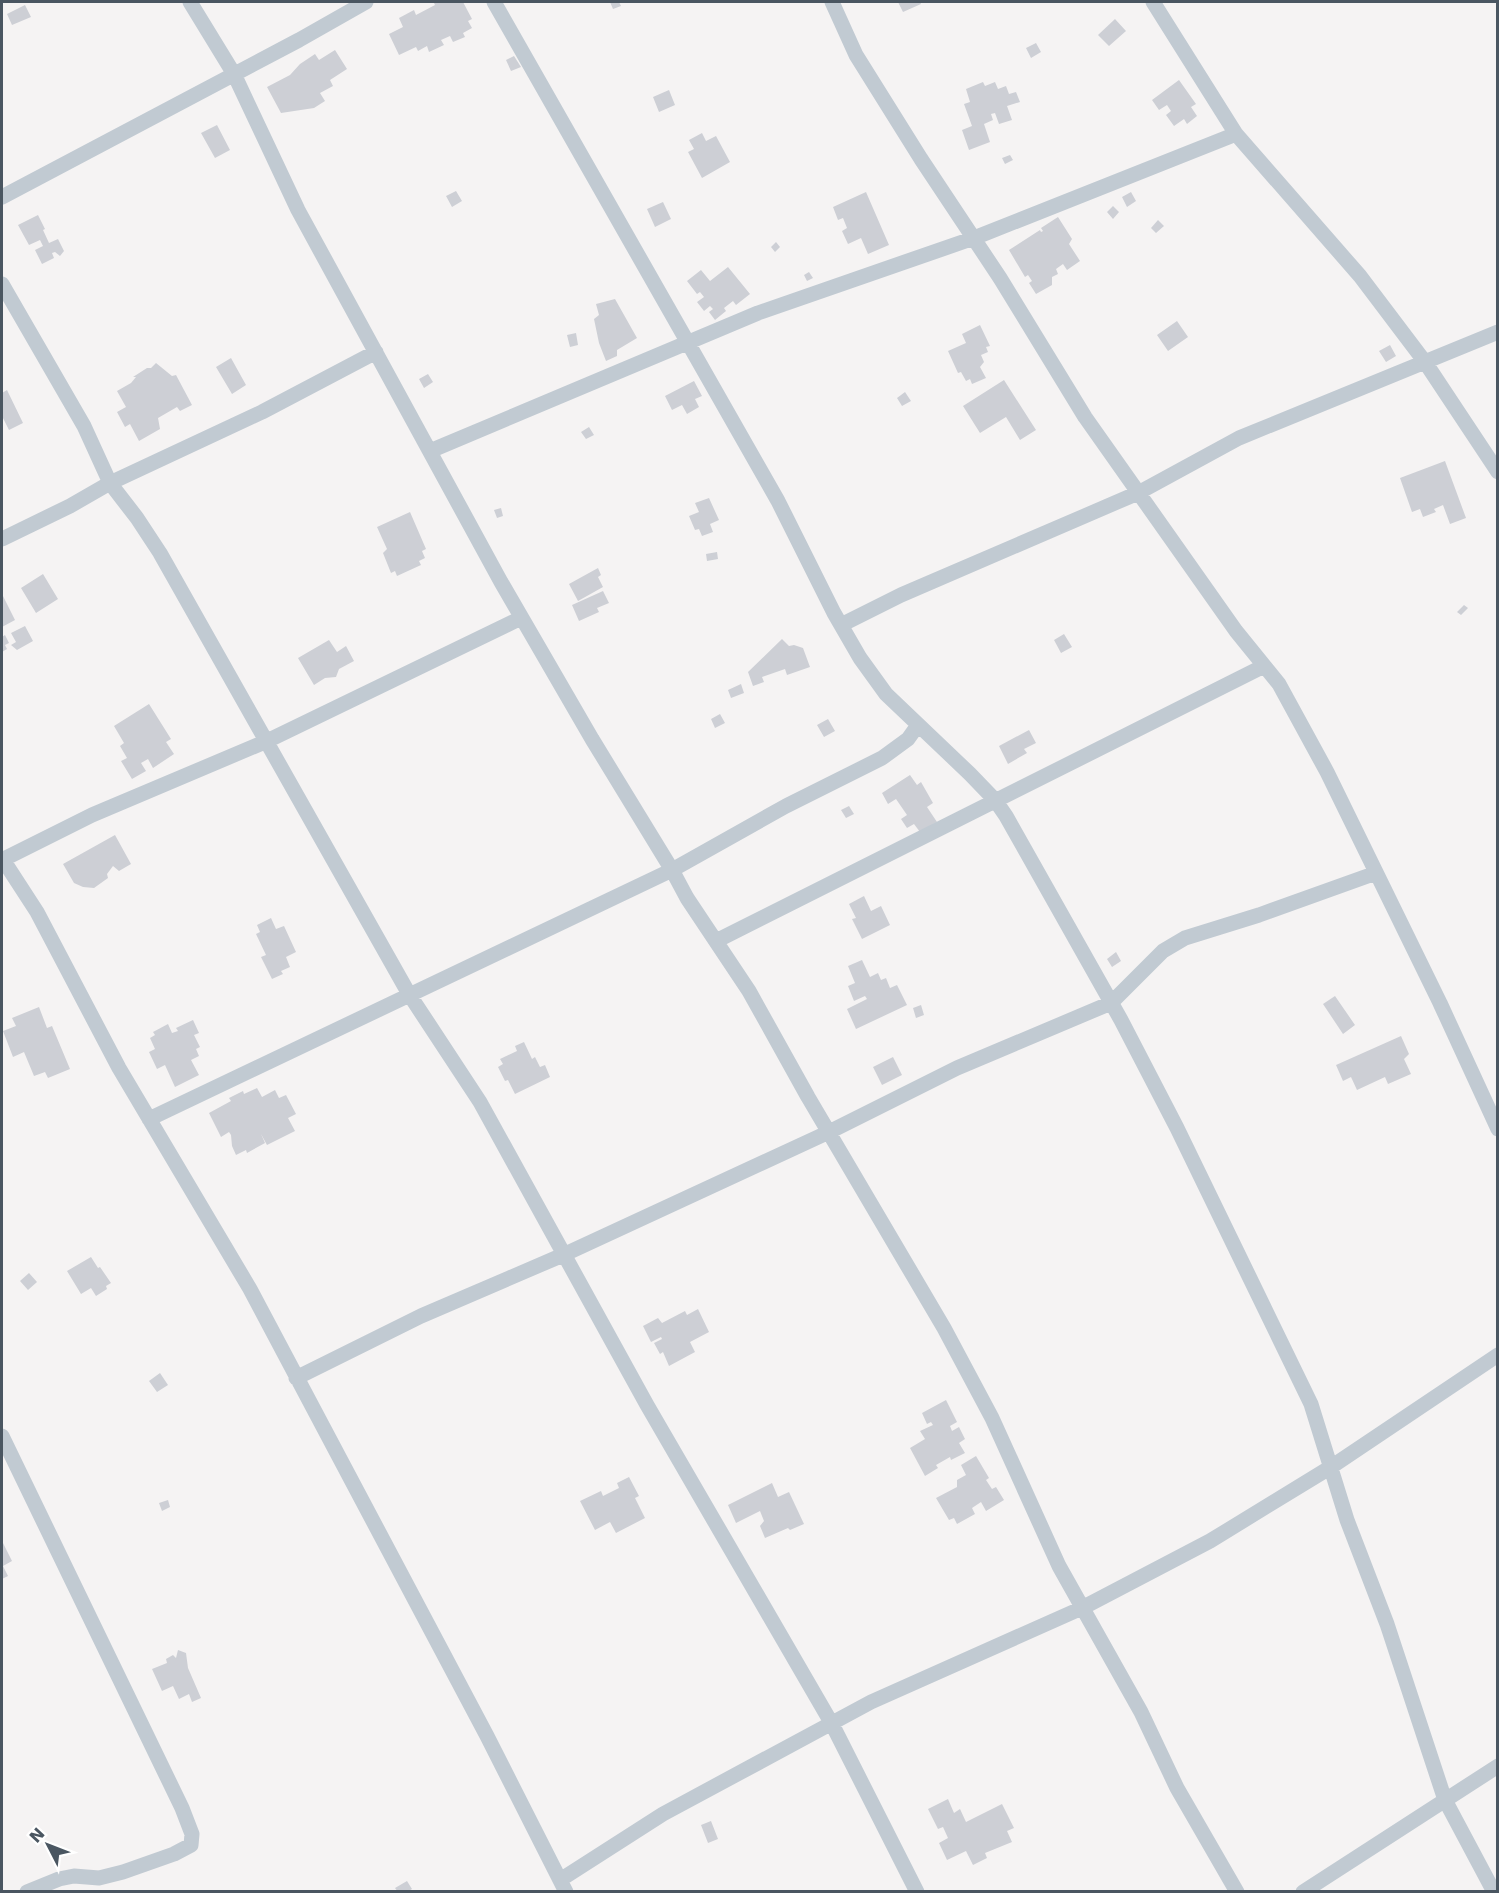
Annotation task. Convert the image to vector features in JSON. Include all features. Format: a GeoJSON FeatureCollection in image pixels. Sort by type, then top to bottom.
{"type":"FeatureCollection","features":[{"type":"Feature","properties":{"kind":"street"},"geometry":{"type":"LineString","coordinates":[[190,2],[234,74],[298,210],[522,618],[687,898],[749,990],[944,1328],[992,1418],[1059,1566],[1141,1712],[1177,1788],[1238,1892]]}},
{"type":"Feature","properties":{"kind":"street"},"geometry":{"type":"LineString","coordinates":[[2,197],[366,2]]}},
{"type":"Feature","properties":{"kind":"street"},"geometry":{"type":"LineString","coordinates":[[494,2],[778,501],[860,658],[886,694],[995,800],[1111,1003],[1177,1128],[1311,1404],[1347,1520],[1387,1624],[1445,1800],[1494,1892]]}},
{"type":"Feature","properties":{"kind":"street"},"geometry":{"type":"LineString","coordinates":[[832,2],[856,55],[974,238],[1085,417],[1236,631],[1279,684],[1327,772],[1440,1004],[1497,1129]]}},
{"type":"Feature","properties":{"kind":"street"},"geometry":{"type":"LineString","coordinates":[[1153,2],[1236,134],[1353,268],[1425,362],[1497,472]]}},
{"type":"Feature","properties":{"kind":"street"},"geometry":{"type":"LineString","coordinates":[[430,451],[758,313],[974,238],[1236,134]]}},
{"type":"Feature","properties":{"kind":"street"},"geometry":{"type":"LineString","coordinates":[[2,284],[84,426],[110,483],[160,553],[409,994],[480,1102],[563,1255],[709,1513],[832,1724],[917,1892]]}},
{"type":"Feature","properties":{"kind":"street"},"geometry":{"type":"LineString","coordinates":[[841,625],[912,591],[1138,493],[1239,438],[1497,332]]}},
{"type":"Feature","properties":{"kind":"street"},"geometry":{"type":"LineString","coordinates":[[2,539],[70,506],[110,483],[262,412],[376,352]]}},
{"type":"Feature","properties":{"kind":"street"},"geometry":{"type":"LineString","coordinates":[[522,618],[267,741],[92,815],[2,859],[38,912],[119,1068],[250,1289],[487,1737],[563,1886],[663,1814],[871,1702],[1082,1608],[1210,1541],[1331,1467],[1497,1355]]}},
{"type":"Feature","properties":{"kind":"street"},"geometry":{"type":"LineString","coordinates":[[716,940],[1264,666]]}},
{"type":"Feature","properties":{"kind":"street"},"geometry":{"type":"LineString","coordinates":[[149,1119],[672,870],[786,806],[882,758],[908,739],[918,725]]}},
{"type":"Feature","properties":{"kind":"street"},"geometry":{"type":"LineString","coordinates":[[296,1378],[421,1316],[563,1255],[829,1132],[957,1068],[1111,1003],[1163,951],[1185,938],[1259,915],[1376,873]]}},
{"type":"Feature","properties":{"kind":"street"},"geometry":{"type":"LineString","coordinates":[[2,1436],[182,1808],[192,1834],[191,1845],[174,1854],[99,1878],[74,1876],[59,1879],[27,1892]]}},
{"type":"Feature","properties":{"kind":"street"},"geometry":{"type":"LineString","coordinates":[[1303,1892],[1497,1766]]}},
{"type":"Feature","properties":{"kind":"building"},"geometry":{"type":"Polygon","coordinates":[[[437,2],[463,2],[472,19],[468,21],[472,28],[463,33],[465,37],[453,42],[450,36],[441,40],[444,45],[429,52],[427,46],[418,51],[416,47],[399,55],[389,34],[403,27],[399,18],[414,10],[416,15],[437,2]]]}},
{"type":"Feature","properties":{"kind":"building"},"geometry":{"type":"Polygon","coordinates":[[[610,2],[619,2],[621,6],[613,9],[610,2]]]}},
{"type":"Feature","properties":{"kind":"building"},"geometry":{"type":"Polygon","coordinates":[[[898,2],[920,2],[921,4],[903,12],[898,2]]]}},
{"type":"Feature","properties":{"kind":"building"},"geometry":{"type":"Polygon","coordinates":[[[25,5],[31,17],[12,25],[7,14],[25,5]]]}},
{"type":"Feature","properties":{"kind":"building"},"geometry":{"type":"Polygon","coordinates":[[[1115,19],[1126,31],[1109,46],[1098,35],[1115,19]]]}},
{"type":"Feature","properties":{"kind":"building"},"geometry":{"type":"Polygon","coordinates":[[[1036,43],[1041,52],[1031,58],[1026,48],[1036,43]]]}},
{"type":"Feature","properties":{"kind":"building"},"geometry":{"type":"Polygon","coordinates":[[[335,50],[347,69],[330,80],[333,86],[320,93],[325,101],[314,108],[281,113],[267,87],[290,75],[300,64],[315,54],[319,60],[335,50]]]}},
{"type":"Feature","properties":{"kind":"building"},"geometry":{"type":"Polygon","coordinates":[[[514,56],[521,67],[511,71],[506,60],[514,56]]]}},
{"type":"Feature","properties":{"kind":"building"},"geometry":{"type":"Polygon","coordinates":[[[1179,80],[1196,104],[1191,107],[1197,116],[1187,124],[1184,119],[1174,126],[1166,115],[1171,111],[1167,105],[1159,110],[1152,100],[1179,80]]]}},
{"type":"Feature","properties":{"kind":"building"},"geometry":{"type":"Polygon","coordinates":[[[983,82],[985,86],[995,82],[998,89],[1006,86],[1009,94],[1016,92],[1020,102],[1007,106],[1012,120],[999,124],[995,113],[991,114],[993,120],[984,124],[990,142],[969,150],[962,130],[972,126],[964,104],[970,102],[966,89],[983,82]]]}},
{"type":"Feature","properties":{"kind":"building"},"geometry":{"type":"Polygon","coordinates":[[[669,90],[675,105],[659,112],[653,97],[669,90]]]}},
{"type":"Feature","properties":{"kind":"building"},"geometry":{"type":"Polygon","coordinates":[[[217,125],[230,150],[215,158],[201,133],[217,125]]]}},
{"type":"Feature","properties":{"kind":"building"},"geometry":{"type":"Polygon","coordinates":[[[702,133],[706,141],[716,136],[730,162],[702,178],[688,152],[694,149],[689,140],[702,133]]]}},
{"type":"Feature","properties":{"kind":"building"},"geometry":{"type":"Polygon","coordinates":[[[1010,155],[1013,160],[1005,164],[1002,158],[1010,155]]]}},
{"type":"Feature","properties":{"kind":"building"},"geometry":{"type":"Polygon","coordinates":[[[456,191],[462,201],[452,207],[446,196],[456,191]]]}},
{"type":"Feature","properties":{"kind":"building"},"geometry":{"type":"Polygon","coordinates":[[[866,192],[889,245],[868,254],[861,238],[848,244],[842,231],[847,228],[843,218],[838,220],[833,207],[866,192]]]}},
{"type":"Feature","properties":{"kind":"building"},"geometry":{"type":"Polygon","coordinates":[[[1131,192],[1136,201],[1127,207],[1122,197],[1131,192]]]}},
{"type":"Feature","properties":{"kind":"building"},"geometry":{"type":"Polygon","coordinates":[[[663,202],[671,219],[655,227],[647,209],[663,202]]]}},
{"type":"Feature","properties":{"kind":"building"},"geometry":{"type":"Polygon","coordinates":[[[1113,206],[1119,212],[1113,219],[1107,212],[1113,206]]]}},
{"type":"Feature","properties":{"kind":"building"},"geometry":{"type":"Polygon","coordinates":[[[38,215],[49,243],[58,239],[64,251],[60,256],[55,252],[52,253],[54,258],[42,264],[35,250],[43,246],[40,240],[29,245],[18,225],[38,215]]]}},
{"type":"Feature","properties":{"kind":"building"},"geometry":{"type":"Polygon","coordinates":[[[1058,217],[1072,239],[1069,244],[1080,261],[1067,270],[1063,264],[1056,269],[1058,274],[1052,277],[1052,285],[1036,294],[1029,283],[1032,281],[1028,275],[1025,277],[1009,250],[1040,230],[1043,231],[1041,228],[1058,217]]]}},
{"type":"Feature","properties":{"kind":"building"},"geometry":{"type":"Polygon","coordinates":[[[1158,220],[1164,226],[1156,233],[1151,228],[1158,220]]]}},
{"type":"Feature","properties":{"kind":"building"},"geometry":{"type":"Polygon","coordinates":[[[776,242],[780,247],[775,252],[771,247],[776,242]]]}},
{"type":"Feature","properties":{"kind":"building"},"geometry":{"type":"Polygon","coordinates":[[[728,267],[750,294],[736,305],[733,301],[715,320],[709,312],[713,309],[710,306],[704,311],[697,302],[704,297],[700,292],[697,294],[687,281],[701,270],[710,281],[728,267]]]}},
{"type":"Feature","properties":{"kind":"building"},"geometry":{"type":"Polygon","coordinates":[[[809,272],[813,278],[807,281],[804,275],[809,272]]]}},
{"type":"Feature","properties":{"kind":"building"},"geometry":{"type":"Polygon","coordinates":[[[615,299],[637,338],[617,350],[617,356],[606,361],[594,319],[599,315],[596,304],[615,299]]]}},
{"type":"Feature","properties":{"kind":"building"},"geometry":{"type":"Polygon","coordinates":[[[1177,321],[1188,337],[1168,351],[1157,335],[1177,321]]]}},
{"type":"Feature","properties":{"kind":"building"},"geometry":{"type":"Polygon","coordinates":[[[980,325],[990,346],[986,347],[988,352],[981,355],[984,362],[980,367],[986,378],[972,384],[970,379],[966,381],[961,372],[958,373],[948,351],[966,343],[962,334],[980,325]]]}},
{"type":"Feature","properties":{"kind":"building"},"geometry":{"type":"Polygon","coordinates":[[[576,333],[578,345],[570,347],[567,335],[576,333]]]}},
{"type":"Feature","properties":{"kind":"building"},"geometry":{"type":"Polygon","coordinates":[[[1390,345],[1396,356],[1386,362],[1379,351],[1390,345]]]}},
{"type":"Feature","properties":{"kind":"building"},"geometry":{"type":"Polygon","coordinates":[[[231,358],[246,385],[232,394],[216,367],[231,358]]]}},
{"type":"Feature","properties":{"kind":"building"},"geometry":{"type":"Polygon","coordinates":[[[156,363],[172,376],[176,375],[192,405],[180,411],[177,407],[158,418],[160,429],[139,441],[130,424],[125,427],[117,412],[126,407],[117,391],[131,383],[136,377],[133,377],[156,363]]]}},
{"type":"Feature","properties":{"kind":"building"},"geometry":{"type":"Polygon","coordinates":[[[428,374],[433,382],[424,388],[419,379],[428,374]]]}},
{"type":"Feature","properties":{"kind":"building"},"geometry":{"type":"Polygon","coordinates":[[[1004,380],[1036,430],[1020,440],[1006,417],[980,433],[963,406],[1004,380]]]}},
{"type":"Feature","properties":{"kind":"building"},"geometry":{"type":"Polygon","coordinates":[[[694,381],[702,396],[695,399],[699,407],[687,414],[682,405],[672,410],[665,396],[694,381]]]}},
{"type":"Feature","properties":{"kind":"building"},"geometry":{"type":"Polygon","coordinates":[[[7,390],[23,423],[9,430],[2,416],[2,393],[7,390]]]}},
{"type":"Feature","properties":{"kind":"building"},"geometry":{"type":"Polygon","coordinates":[[[905,392],[911,401],[902,406],[897,398],[905,392]]]}},
{"type":"Feature","properties":{"kind":"building"},"geometry":{"type":"Polygon","coordinates":[[[589,427],[594,435],[586,439],[581,432],[589,427]]]}},
{"type":"Feature","properties":{"kind":"building"},"geometry":{"type":"Polygon","coordinates":[[[1445,461],[1466,518],[1450,524],[1443,505],[1434,509],[1436,512],[1423,517],[1420,509],[1412,512],[1400,478],[1445,461]]]}},
{"type":"Feature","properties":{"kind":"building"},"geometry":{"type":"Polygon","coordinates":[[[709,498],[719,520],[710,524],[713,532],[702,536],[699,529],[695,530],[689,516],[699,512],[695,503],[709,498]]]}},
{"type":"Feature","properties":{"kind":"building"},"geometry":{"type":"Polygon","coordinates":[[[501,508],[503,516],[497,518],[494,510],[501,508]]]}},
{"type":"Feature","properties":{"kind":"building"},"geometry":{"type":"Polygon","coordinates":[[[410,512],[426,549],[422,551],[425,558],[419,561],[421,565],[397,576],[395,571],[391,573],[383,553],[387,549],[377,527],[410,512]]]}},
{"type":"Feature","properties":{"kind":"building"},"geometry":{"type":"Polygon","coordinates":[[[717,552],[718,559],[707,561],[706,554],[717,552]]]}},
{"type":"Feature","properties":{"kind":"building"},"geometry":{"type":"Polygon","coordinates":[[[598,568],[601,575],[598,577],[603,587],[578,601],[569,584],[598,568]]]}},
{"type":"Feature","properties":{"kind":"building"},"geometry":{"type":"Polygon","coordinates":[[[43,574],[58,599],[36,613],[21,588],[43,574]]]}},
{"type":"Feature","properties":{"kind":"building"},"geometry":{"type":"Polygon","coordinates":[[[603,591],[609,603],[597,608],[599,612],[579,621],[572,605],[603,591]]]}},
{"type":"Feature","properties":{"kind":"building"},"geometry":{"type":"Polygon","coordinates":[[[2,597],[15,620],[2,627],[2,597]]]}},
{"type":"Feature","properties":{"kind":"building"},"geometry":{"type":"Polygon","coordinates":[[[1464,605],[1468,608],[1461,615],[1457,612],[1464,605]]]}},
{"type":"Feature","properties":{"kind":"building"},"geometry":{"type":"Polygon","coordinates":[[[25,626],[33,641],[17,650],[11,645],[16,642],[11,633],[25,626]]]}},
{"type":"Feature","properties":{"kind":"building"},"geometry":{"type":"Polygon","coordinates":[[[1064,634],[1072,647],[1061,653],[1054,640],[1064,634]]]}},
{"type":"Feature","properties":{"kind":"building"},"geometry":{"type":"Polygon","coordinates":[[[5,635],[9,643],[5,645],[7,649],[2,652],[2,637],[5,635]]]}},
{"type":"Feature","properties":{"kind":"building"},"geometry":{"type":"Polygon","coordinates":[[[782,639],[789,646],[803,648],[810,667],[787,675],[785,669],[762,677],[764,682],[753,686],[748,672],[782,639]]]}},
{"type":"Feature","properties":{"kind":"building"},"geometry":{"type":"Polygon","coordinates":[[[329,640],[337,652],[346,646],[354,661],[339,669],[336,677],[325,678],[314,685],[298,658],[329,640]]]}},
{"type":"Feature","properties":{"kind":"building"},"geometry":{"type":"Polygon","coordinates":[[[741,684],[744,693],[731,698],[728,690],[741,684]]]}},
{"type":"Feature","properties":{"kind":"building"},"geometry":{"type":"Polygon","coordinates":[[[149,704],[171,739],[166,742],[174,754],[153,768],[148,759],[141,763],[146,771],[132,779],[121,761],[127,758],[120,746],[124,743],[114,726],[149,704]]]}},
{"type":"Feature","properties":{"kind":"building"},"geometry":{"type":"Polygon","coordinates":[[[720,714],[725,723],[715,728],[711,719],[720,714]]]}},
{"type":"Feature","properties":{"kind":"building"},"geometry":{"type":"Polygon","coordinates":[[[828,719],[835,731],[824,737],[817,725],[828,719]]]}},
{"type":"Feature","properties":{"kind":"building"},"geometry":{"type":"Polygon","coordinates":[[[1029,730],[1036,743],[1024,749],[1027,753],[1008,764],[999,746],[1029,730]]]}},
{"type":"Feature","properties":{"kind":"building"},"geometry":{"type":"Polygon","coordinates":[[[910,775],[917,785],[921,782],[933,803],[927,807],[937,822],[920,832],[914,824],[907,828],[901,819],[907,815],[896,799],[888,804],[882,793],[910,775]]]}},
{"type":"Feature","properties":{"kind":"building"},"geometry":{"type":"Polygon","coordinates":[[[849,806],[854,814],[846,818],[841,810],[849,806]]]}},
{"type":"Feature","properties":{"kind":"building"},"geometry":{"type":"Polygon","coordinates":[[[115,835],[131,864],[119,871],[113,866],[107,874],[108,878],[94,888],[74,883],[63,864],[115,835]]]}},
{"type":"Feature","properties":{"kind":"building"},"geometry":{"type":"Polygon","coordinates":[[[864,896],[871,911],[881,906],[890,925],[862,939],[852,919],[856,918],[849,904],[864,896]]]}},
{"type":"Feature","properties":{"kind":"building"},"geometry":{"type":"Polygon","coordinates":[[[271,918],[276,929],[284,926],[296,952],[286,957],[290,967],[281,971],[283,974],[272,979],[261,957],[266,955],[256,934],[260,932],[257,925],[271,918]]]}},
{"type":"Feature","properties":{"kind":"building"},"geometry":{"type":"Polygon","coordinates":[[[1116,952],[1121,961],[1112,967],[1107,959],[1116,952]]]}},
{"type":"Feature","properties":{"kind":"building"},"geometry":{"type":"Polygon","coordinates":[[[862,960],[870,977],[878,973],[881,980],[886,978],[890,988],[897,985],[907,1005],[856,1029],[847,1009],[867,999],[865,996],[854,1001],[848,986],[855,983],[848,966],[862,960]]]}},
{"type":"Feature","properties":{"kind":"building"},"geometry":{"type":"Polygon","coordinates":[[[1335,996],[1355,1025],[1343,1034],[1323,1004],[1335,996]]]}},
{"type":"Feature","properties":{"kind":"building"},"geometry":{"type":"Polygon","coordinates":[[[921,1005],[924,1015],[916,1018],[913,1008],[921,1005]]]}},
{"type":"Feature","properties":{"kind":"building"},"geometry":{"type":"Polygon","coordinates":[[[39,1007],[47,1028],[52,1026],[70,1069],[48,1078],[45,1072],[34,1076],[24,1052],[13,1057],[3,1031],[16,1026],[12,1018],[39,1007]]]}},
{"type":"Feature","properties":{"kind":"building"},"geometry":{"type":"Polygon","coordinates":[[[193,1020],[199,1033],[194,1035],[200,1047],[196,1049],[199,1056],[191,1060],[199,1075],[175,1087],[165,1065],[157,1069],[149,1052],[155,1049],[150,1038],[155,1035],[153,1032],[168,1024],[172,1033],[178,1031],[176,1028],[193,1020]]]}},
{"type":"Feature","properties":{"kind":"building"},"geometry":{"type":"Polygon","coordinates":[[[1401,1036],[1409,1054],[1404,1059],[1411,1074],[1388,1084],[1385,1077],[1357,1090],[1351,1077],[1343,1081],[1336,1065],[1401,1036]]]}},
{"type":"Feature","properties":{"kind":"building"},"geometry":{"type":"Polygon","coordinates":[[[524,1042],[532,1059],[535,1057],[540,1067],[545,1065],[550,1077],[515,1094],[498,1067],[503,1064],[500,1059],[517,1051],[515,1046],[524,1042]]]}},
{"type":"Feature","properties":{"kind":"building"},"geometry":{"type":"Polygon","coordinates":[[[893,1057],[902,1075],[882,1085],[873,1067],[893,1057]]]}},
{"type":"Feature","properties":{"kind":"building"},"geometry":{"type":"Polygon","coordinates":[[[257,1088],[262,1097],[275,1090],[279,1098],[286,1095],[296,1114],[288,1118],[295,1131],[267,1145],[261,1134],[265,1143],[247,1153],[246,1150],[236,1155],[231,1135],[229,1132],[221,1137],[209,1113],[231,1101],[229,1098],[243,1091],[244,1094],[257,1088]]]}},
{"type":"Feature","properties":{"kind":"building"},"geometry":{"type":"Polygon","coordinates":[[[91,1257],[111,1283],[106,1286],[107,1289],[96,1296],[91,1288],[81,1294],[67,1271],[91,1257]]]}},
{"type":"Feature","properties":{"kind":"building"},"geometry":{"type":"Polygon","coordinates":[[[29,1273],[37,1282],[28,1290],[20,1281],[29,1273]]]}},
{"type":"Feature","properties":{"kind":"building"},"geometry":{"type":"Polygon","coordinates":[[[698,1309],[709,1332],[690,1342],[695,1352],[669,1366],[663,1352],[660,1354],[654,1343],[662,1339],[661,1337],[651,1342],[643,1326],[658,1318],[662,1323],[685,1311],[687,1315],[698,1309]]]}},
{"type":"Feature","properties":{"kind":"building"},"geometry":{"type":"Polygon","coordinates":[[[160,1373],[168,1385],[157,1392],[149,1381],[160,1373]]]}},
{"type":"Feature","properties":{"kind":"building"},"geometry":{"type":"Polygon","coordinates":[[[946,1400],[957,1422],[950,1426],[952,1431],[959,1427],[965,1439],[959,1443],[965,1453],[951,1460],[950,1457],[936,1465],[938,1468],[925,1476],[910,1448],[925,1439],[920,1431],[933,1425],[931,1422],[927,1424],[922,1413],[946,1400]]]}},
{"type":"Feature","properties":{"kind":"building"},"geometry":{"type":"Polygon","coordinates":[[[976,1456],[989,1478],[986,1480],[992,1489],[996,1487],[1004,1500],[986,1511],[981,1502],[972,1508],[975,1514],[957,1524],[954,1518],[949,1520],[936,1498],[957,1487],[957,1480],[966,1475],[961,1465],[976,1456]]]}},
{"type":"Feature","properties":{"kind":"building"},"geometry":{"type":"Polygon","coordinates":[[[629,1477],[639,1496],[635,1498],[645,1518],[616,1533],[610,1522],[595,1530],[580,1501],[601,1491],[603,1496],[619,1488],[617,1483],[629,1477]]]}},
{"type":"Feature","properties":{"kind":"building"},"geometry":{"type":"Polygon","coordinates":[[[772,1483],[778,1497],[789,1492],[804,1524],[765,1538],[760,1526],[764,1521],[760,1511],[736,1523],[728,1505],[772,1483]]]}},
{"type":"Feature","properties":{"kind":"building"},"geometry":{"type":"Polygon","coordinates":[[[168,1500],[170,1507],[162,1511],[159,1503],[168,1500]]]}},
{"type":"Feature","properties":{"kind":"building"},"geometry":{"type":"Polygon","coordinates":[[[2,1541],[12,1561],[3,1566],[8,1576],[2,1579],[2,1541]]]}},
{"type":"Feature","properties":{"kind":"building"},"geometry":{"type":"Polygon","coordinates":[[[178,1650],[186,1653],[188,1668],[201,1698],[192,1702],[189,1694],[179,1699],[173,1686],[162,1691],[152,1669],[167,1663],[166,1659],[173,1655],[176,1658],[178,1650]]]}},
{"type":"Feature","properties":{"kind":"building"},"geometry":{"type":"Polygon","coordinates":[[[948,1799],[954,1813],[960,1809],[966,1822],[1002,1804],[1014,1828],[1007,1831],[1012,1842],[985,1853],[987,1858],[973,1865],[966,1851],[947,1860],[939,1843],[948,1838],[943,1827],[938,1829],[928,1809],[948,1799]]]}},
{"type":"Feature","properties":{"kind":"building"},"geometry":{"type":"Polygon","coordinates":[[[711,1821],[718,1839],[708,1843],[701,1825],[711,1821]]]}},
{"type":"Feature","properties":{"kind":"building"},"geometry":{"type":"Polygon","coordinates":[[[407,1881],[412,1889],[407,1892],[398,1892],[395,1888],[407,1881]]]}}]}
